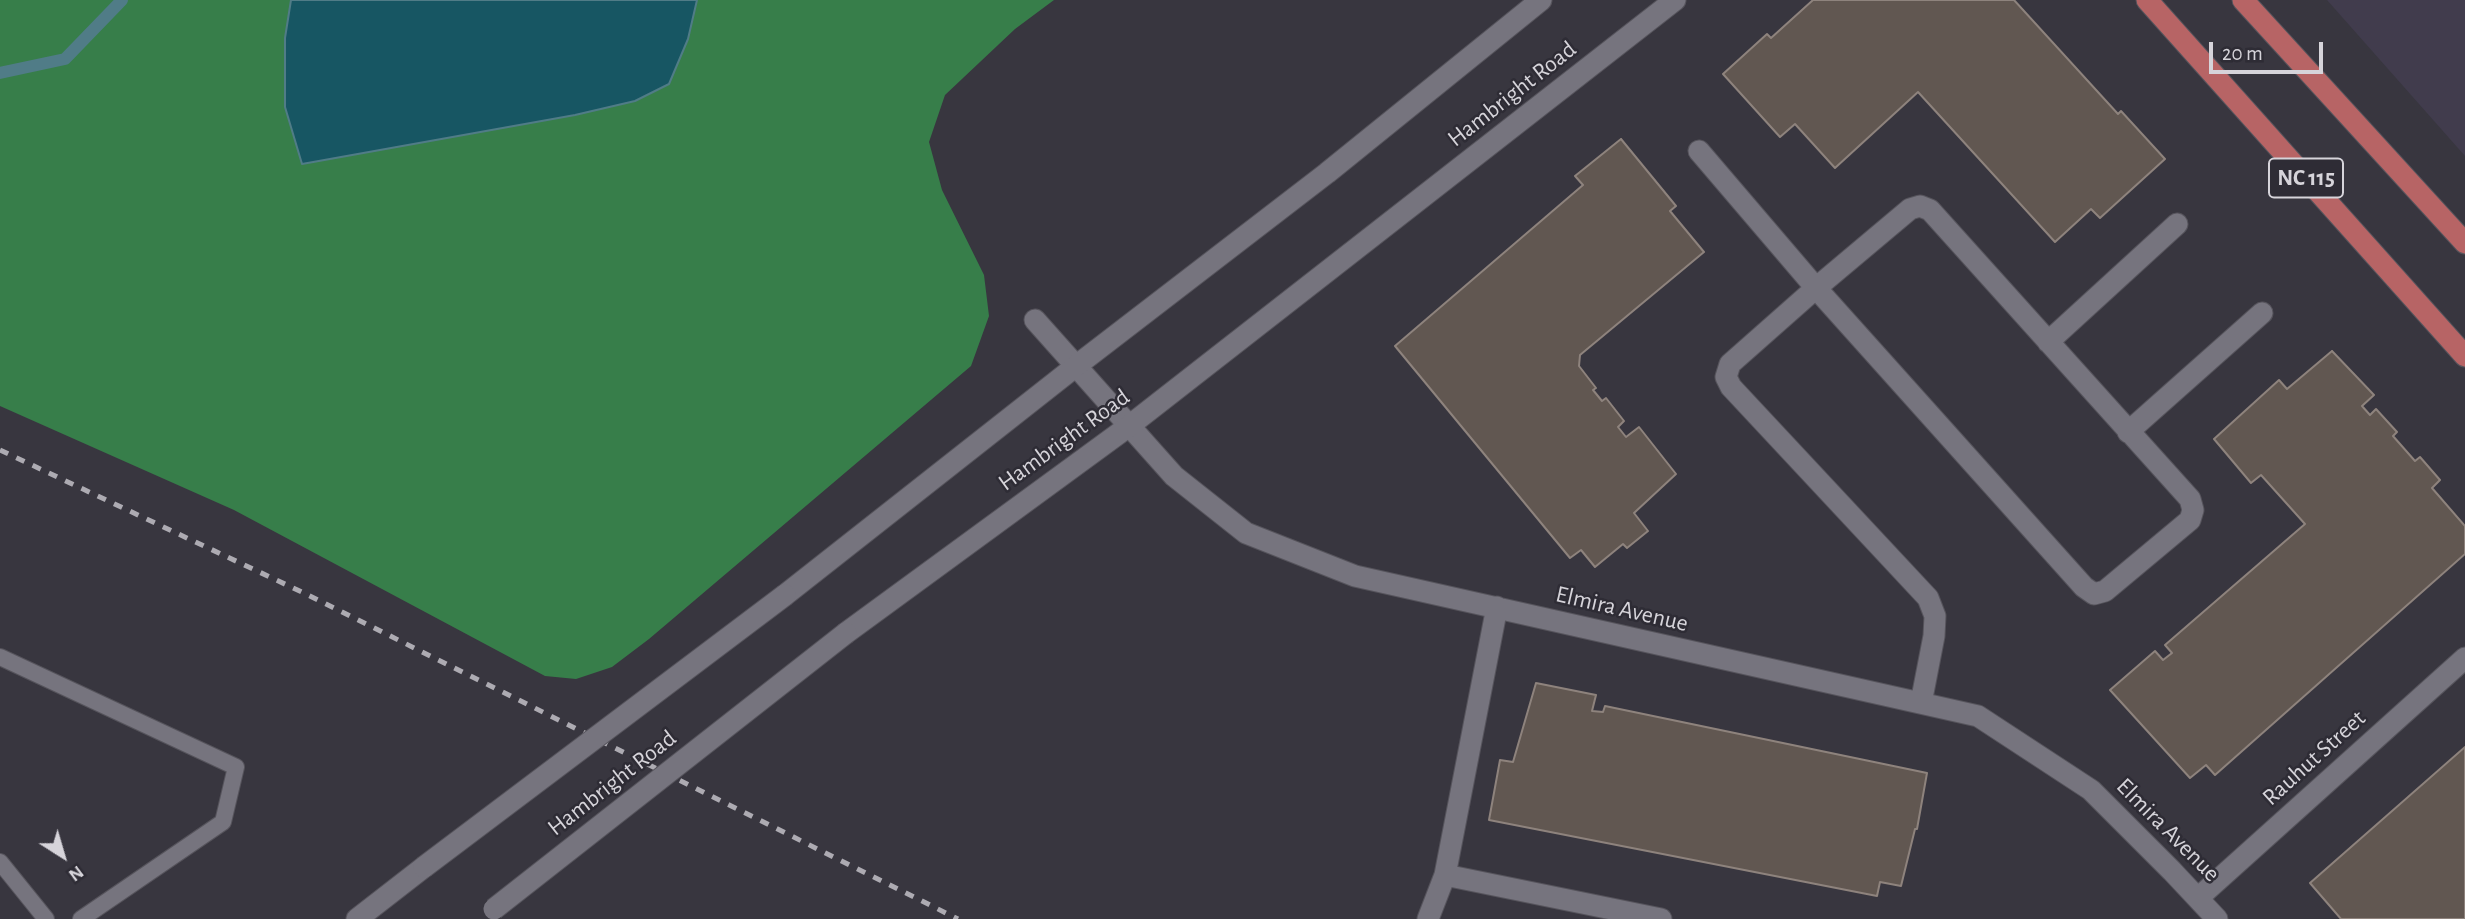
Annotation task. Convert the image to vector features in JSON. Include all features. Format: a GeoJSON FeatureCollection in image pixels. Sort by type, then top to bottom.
{"type":"FeatureCollection","features":[{"type":"Feature","properties":{"kind":"main road","name":"NC 115"},"geometry":{"type":"LineString","coordinates":[[2147,0],[2465,356]]}},
{"type":"Feature","properties":{"kind":"main road","name":"NC 115"},"geometry":{"type":"LineString","coordinates":[[2243,0],[2465,243]]}},
{"type":"Feature","properties":{"kind":"street","name":"Hambright Road"},"geometry":{"type":"LineString","coordinates":[[357,919],[785,595],[1327,173],[1541,0]]}},
{"type":"Feature","properties":{"kind":"street","name":"Hambright Road"},"geometry":{"type":"LineString","coordinates":[[488,914],[846,633],[1129,426],[1675,0]]}},
{"type":"Feature","properties":{"kind":"street"},"geometry":{"type":"LineString","coordinates":[[1699,151],[1816,288],[2084,587],[2094,594],[2105,591],[2190,520],[2193,510],[2190,499],[1930,210],[1920,206],[1910,209],[1816,288],[1730,364],[1726,377],[1731,387],[1928,598],[1935,616],[1934,636],[1921,703]]}},
{"type":"Feature","properties":{"kind":"street"},"geometry":{"type":"LineString","coordinates":[[2048,342],[2177,224]]}},
{"type":"Feature","properties":{"kind":"street"},"geometry":{"type":"LineString","coordinates":[[2128,432],[2262,313]]}},
{"type":"Feature","properties":{"kind":"street","name":"Elmira Avenue"},"geometry":{"type":"LineString","coordinates":[[1035,320],[1174,476],[1246,533],[1355,576],[1978,716],[2091,790],[2217,919]]}},
{"type":"Feature","properties":{"kind":"street"},"geometry":{"type":"LineString","coordinates":[[1428,919],[1445,876],[1497,607]]}},
{"type":"Feature","properties":{"kind":"street","name":"Rauhut Street"},"geometry":{"type":"LineString","coordinates":[[2198,898],[2465,657]]}},
{"type":"Feature","properties":{"kind":"street"},"geometry":{"type":"LineString","coordinates":[[1445,876],[1661,919]]}},
{"type":"Feature","properties":{"kind":"lane"},"geometry":{"type":"LineString","coordinates":[[0,657],[236,767],[223,822],[81,919]]}},
{"type":"Feature","properties":{"kind":"lane"},"geometry":{"type":"LineString","coordinates":[[0,862],[46,919]]}},
{"type":"Feature","properties":{"kind":"shaded area"},"geometry":{"type":"Polygon","coordinates":[[[2327,0],[2465,0],[2465,156],[2327,0]]]}},
{"type":"Feature","properties":{"kind":"green space"},"geometry":{"type":"Polygon","coordinates":[[[0,0],[1054,0],[1015,29],[945,95],[929,142],[942,190],[984,275],[989,316],[971,366],[649,639],[612,667],[576,679],[545,676],[234,510],[0,406],[0,0]]]}},
{"type":"Feature","properties":{"kind":"water"},"geometry":{"type":"Polygon","coordinates":[[[291,0],[697,0],[688,39],[669,84],[635,101],[575,115],[302,164],[285,107],[285,38],[291,0]]]}},
{"type":"Feature","properties":{"kind":"building"},"geometry":{"type":"Polygon","coordinates":[[[1813,0],[2014,0],[2118,114],[2121,111],[2165,159],[2100,218],[2091,209],[2055,242],[1918,92],[1835,168],[1795,124],[1780,137],[1723,74],[1767,34],[1771,38],[1813,0]]]}},
{"type":"Feature","properties":{"kind":"building"},"geometry":{"type":"Polygon","coordinates":[[[1621,139],[1676,206],[1670,211],[1704,252],[1580,355],[1579,366],[1596,388],[1593,390],[1602,401],[1606,398],[1624,421],[1618,427],[1626,437],[1639,427],[1676,474],[1634,513],[1648,531],[1627,548],[1623,544],[1595,567],[1581,550],[1570,558],[1395,346],[1583,185],[1575,176],[1621,139]]]}},
{"type":"Feature","properties":{"kind":"building"},"geometry":{"type":"Polygon","coordinates":[[[2332,351],[2374,395],[2362,406],[2370,415],[2376,409],[2397,432],[2393,436],[2415,461],[2420,457],[2440,480],[2432,488],[2465,526],[2465,554],[2215,775],[2206,765],[2190,778],[2110,690],[2155,651],[2163,660],[2172,653],[2165,645],[2305,524],[2261,475],[2251,483],[2214,439],[2279,380],[2287,389],[2332,351]]]}},
{"type":"Feature","properties":{"kind":"building"},"geometry":{"type":"Polygon","coordinates":[[[1536,683],[1596,695],[1592,711],[1603,712],[1605,706],[1927,773],[1917,829],[1901,886],[1880,882],[1877,896],[1489,820],[1500,760],[1513,762],[1536,683]]]}},
{"type":"Feature","properties":{"kind":"building"},"geometry":{"type":"Polygon","coordinates":[[[2465,747],[2465,919],[2341,919],[2310,883],[2465,747]]]}},
{"type":"Feature","properties":{"kind":"waterway"},"geometry":{"type":"LineString","coordinates":[[0,73],[65,59],[122,0]]}},
{"type":"Feature","properties":{"kind":"railway"},"geometry":{"type":"LineString","coordinates":[[0,450],[306,594],[958,919]]}}]}
